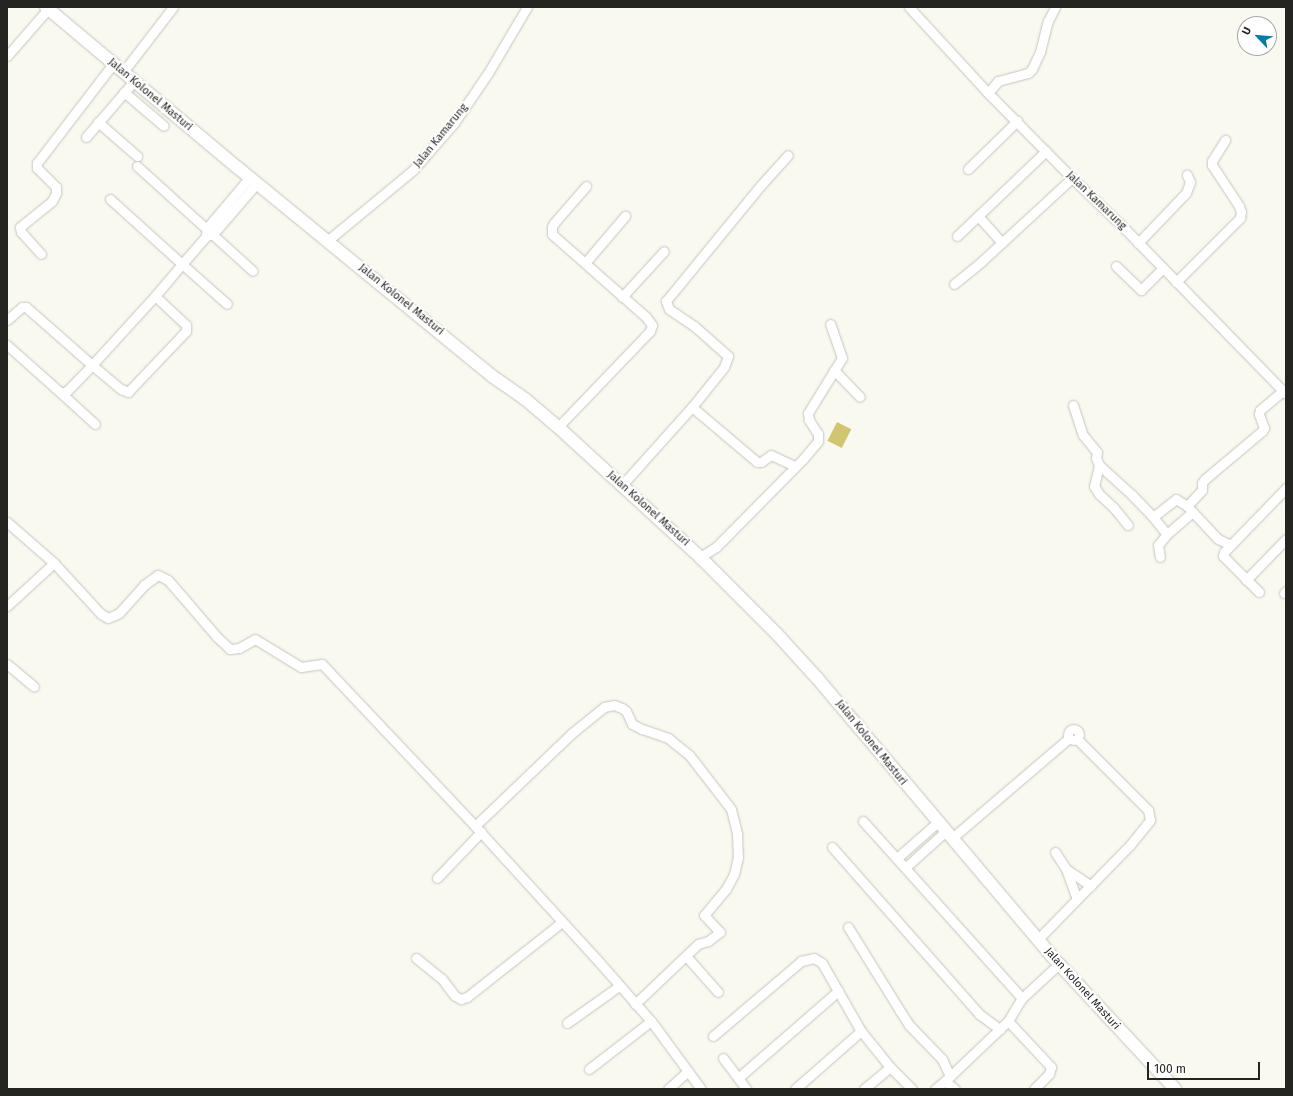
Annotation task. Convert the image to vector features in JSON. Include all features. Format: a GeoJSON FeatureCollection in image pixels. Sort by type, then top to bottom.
{"type":"FeatureCollection","features":[{"type":"Feature","properties":{"kind":"main road","name":"Jalan Kolonel Masturi"},"geometry":{"type":"LineString","coordinates":[[47,8],[137,84],[492,376],[525,399],[700,556],[776,633],[822,683],[1059,964],[1175,1089]]}},
{"type":"Feature","properties":{"kind":"street"},"geometry":{"type":"LineString","coordinates":[[123,72],[173,7]]}},
{"type":"Feature","properties":{"kind":"street","name":"Jalan Kamarung"},"geometry":{"type":"LineString","coordinates":[[327,241],[412,170],[454,123],[488,74],[527,7]]}},
{"type":"Feature","properties":{"kind":"street","name":"Jalan Kamarung"},"geometry":{"type":"LineString","coordinates":[[909,7],[988,93],[1163,268],[1284,392]]}},
{"type":"Feature","properties":{"kind":"street"},"geometry":{"type":"LineString","coordinates":[[988,93],[998,82],[1028,73],[1032,69],[1040,52],[1048,21],[1055,7]]}},
{"type":"Feature","properties":{"kind":"street"},"geometry":{"type":"LineString","coordinates":[[7,56],[47,8]]}},
{"type":"Feature","properties":{"kind":"street"},"geometry":{"type":"LineString","coordinates":[[40,254],[21,232],[20,228],[52,201],[56,193],[56,187],[37,168],[37,163],[113,64]]}},
{"type":"Feature","properties":{"kind":"street"},"geometry":{"type":"LineString","coordinates":[[86,137],[98,122],[137,84]]}},
{"type":"Feature","properties":{"kind":"street"},"geometry":{"type":"LineString","coordinates":[[127,95],[164,126]]}},
{"type":"Feature","properties":{"kind":"street"},"geometry":{"type":"LineString","coordinates":[[968,169],[1017,121]]}},
{"type":"Feature","properties":{"kind":"street"},"geometry":{"type":"LineString","coordinates":[[98,122],[137,156]]}},
{"type":"Feature","properties":{"kind":"street"},"geometry":{"type":"LineString","coordinates":[[1176,282],[1240,218],[1241,212],[1239,206],[1212,165],[1212,161],[1225,140]]}},
{"type":"Feature","properties":{"kind":"street"},"geometry":{"type":"LineString","coordinates":[[957,236],[1046,152]]}},
{"type":"Feature","properties":{"kind":"street"},"geometry":{"type":"LineString","coordinates":[[622,485],[692,407],[724,367],[728,356],[694,326],[669,309],[666,301],[761,185],[788,155]]}},
{"type":"Feature","properties":{"kind":"street"},"geometry":{"type":"LineString","coordinates":[[137,166],[208,233],[253,271]]}},
{"type":"Feature","properties":{"kind":"street"},"geometry":{"type":"LineString","coordinates":[[1138,243],[1186,193],[1190,182],[1187,175]]}},
{"type":"Feature","properties":{"kind":"street"},"geometry":{"type":"LineString","coordinates":[[954,284],[1002,243],[1072,178]]}},
{"type":"Feature","properties":{"kind":"street"},"geometry":{"type":"LineString","coordinates":[[61,393],[67,391],[155,296],[254,180]]}},
{"type":"Feature","properties":{"kind":"street"},"geometry":{"type":"LineString","coordinates":[[558,427],[650,331],[651,322],[551,231],[554,223],[586,186]]}},
{"type":"Feature","properties":{"kind":"street"},"geometry":{"type":"LineString","coordinates":[[110,199],[227,304]]}},
{"type":"Feature","properties":{"kind":"street"},"geometry":{"type":"LineString","coordinates":[[585,262],[625,216]]}},
{"type":"Feature","properties":{"kind":"street"},"geometry":{"type":"LineString","coordinates":[[978,216],[1002,243]]}},
{"type":"Feature","properties":{"kind":"street"},"geometry":{"type":"LineString","coordinates":[[622,297],[664,251]]}},
{"type":"Feature","properties":{"kind":"street"},"geometry":{"type":"LineString","coordinates":[[1116,266],[1141,290],[1163,268]]}},
{"type":"Feature","properties":{"kind":"street"},"geometry":{"type":"LineString","coordinates":[[7,320],[22,307],[26,306],[92,365],[125,392],[131,391],[187,328],[155,296]]}},
{"type":"Feature","properties":{"kind":"street"},"geometry":{"type":"LineString","coordinates":[[700,556],[716,547],[818,441],[818,434],[809,420],[808,413],[842,358],[830,324]]}},
{"type":"Feature","properties":{"kind":"street"},"geometry":{"type":"LineString","coordinates":[[7,345],[95,424]]}},
{"type":"Feature","properties":{"kind":"street"},"geometry":{"type":"LineString","coordinates":[[834,370],[860,397]]}},
{"type":"Feature","properties":{"kind":"street"},"geometry":{"type":"LineString","coordinates":[[1160,557],[1158,545],[1189,509],[1202,490],[1202,483],[1205,479],[1262,431],[1264,428],[1259,414],[1260,410],[1284,392]]}},
{"type":"Feature","properties":{"kind":"street"},"geometry":{"type":"LineString","coordinates":[[1073,405],[1083,434],[1097,452],[1096,458],[1099,465],[1132,495],[1153,517],[1166,534]]}},
{"type":"Feature","properties":{"kind":"street"},"geometry":{"type":"LineString","coordinates":[[692,407],[757,462],[761,462],[771,456],[795,466]]}},
{"type":"Feature","properties":{"kind":"street"},"geometry":{"type":"LineString","coordinates":[[1099,465],[1094,486],[1099,494],[1114,508],[1128,525]]}},
{"type":"Feature","properties":{"kind":"street"},"geometry":{"type":"LineString","coordinates":[[1259,592],[1223,556],[1230,545],[1286,488]]}},
{"type":"Feature","properties":{"kind":"street"},"geometry":{"type":"LineString","coordinates":[[1153,517],[1176,499],[1189,509],[1218,539],[1230,545]]}},
{"type":"Feature","properties":{"kind":"street"},"geometry":{"type":"LineString","coordinates":[[7,522],[54,564],[101,614],[108,618],[119,613],[144,585],[158,575],[168,580],[217,637],[230,649],[239,648],[255,639],[301,667],[322,664],[478,829],[651,1021],[701,1089]]}},
{"type":"Feature","properties":{"kind":"street"},"geometry":{"type":"LineString","coordinates":[[1246,580],[1286,539]]}},
{"type":"Feature","properties":{"kind":"street"},"geometry":{"type":"LineString","coordinates":[[7,606],[54,564]]}},
{"type":"Feature","properties":{"kind":"street"},"geometry":{"type":"LineString","coordinates":[[7,664],[34,687]]}},
{"type":"Feature","properties":{"kind":"street"},"geometry":{"type":"LineString","coordinates":[[437,878],[478,829],[572,733],[604,707],[614,705],[626,711],[632,724],[668,738],[685,751],[731,809],[737,834],[738,857],[734,874],[726,889],[704,914],[720,932],[708,941],[698,944],[635,1004]]}},
{"type":"Feature","properties":{"kind":"street"},"geometry":{"type":"LineString","coordinates":[[906,867],[929,846],[949,835],[1073,739],[1148,810],[1150,815],[1149,821],[1130,845],[1038,939]]}},
{"type":"Feature","properties":{"kind":"street"},"geometry":{"type":"LineString","coordinates":[[863,821],[906,867],[1022,998]]}},
{"type":"Feature","properties":{"kind":"street"},"geometry":{"type":"LineString","coordinates":[[897,858],[938,822]]}},
{"type":"Feature","properties":{"kind":"street"},"geometry":{"type":"LineString","coordinates":[[920,837],[929,846]]}},
{"type":"Feature","properties":{"kind":"street"},"geometry":{"type":"LineString","coordinates":[[832,847],[979,1014],[1000,1029]]}},
{"type":"Feature","properties":{"kind":"street"},"geometry":{"type":"LineString","coordinates":[[1055,852],[1066,869],[1078,899]]}},
{"type":"Feature","properties":{"kind":"street"},"geometry":{"type":"LineString","coordinates":[[1066,869],[1091,886]]}},
{"type":"Feature","properties":{"kind":"street"},"geometry":{"type":"LineString","coordinates":[[416,958],[442,979],[455,996],[461,999],[467,998],[562,922]]}},
{"type":"Feature","properties":{"kind":"street"},"geometry":{"type":"LineString","coordinates":[[848,927],[909,1025],[942,1059],[948,1079],[955,1089]]}},
{"type":"Feature","properties":{"kind":"street"},"geometry":{"type":"LineString","coordinates":[[686,956],[718,992]]}},
{"type":"Feature","properties":{"kind":"street"},"geometry":{"type":"LineString","coordinates":[[713,1036],[806,959],[814,958],[822,963],[861,1031],[890,1067],[912,1089]]}},
{"type":"Feature","properties":{"kind":"street"},"geometry":{"type":"LineString","coordinates":[[934,1089],[948,1079],[1008,1021],[1022,998],[1059,964]]}},
{"type":"Feature","properties":{"kind":"street"},"geometry":{"type":"LineString","coordinates":[[567,1023],[619,986]]}},
{"type":"Feature","properties":{"kind":"street"},"geometry":{"type":"LineString","coordinates":[[738,1078],[838,991]]}},
{"type":"Feature","properties":{"kind":"street"},"geometry":{"type":"LineString","coordinates":[[589,1069],[651,1021]]}},
{"type":"Feature","properties":{"kind":"street"},"geometry":{"type":"LineString","coordinates":[[1008,1021],[1051,1067],[1049,1074],[1034,1089]]}},
{"type":"Feature","properties":{"kind":"street"},"geometry":{"type":"LineString","coordinates":[[795,1089],[861,1031]]}},
{"type":"Feature","properties":{"kind":"street"},"geometry":{"type":"LineString","coordinates":[[723,1058],[746,1089]]}},
{"type":"Feature","properties":{"kind":"street"},"geometry":{"type":"LineString","coordinates":[[864,1089],[890,1067]]}},
{"type":"Feature","properties":{"kind":"street"},"geometry":{"type":"LineString","coordinates":[[668,1089],[688,1071]]}},
{"type":"Feature","properties":{"kind":"shaded area"},"geometry":{"type":"Polygon","coordinates":[[[837,422],[851,429],[842,448],[827,441],[837,422]]]}}]}
